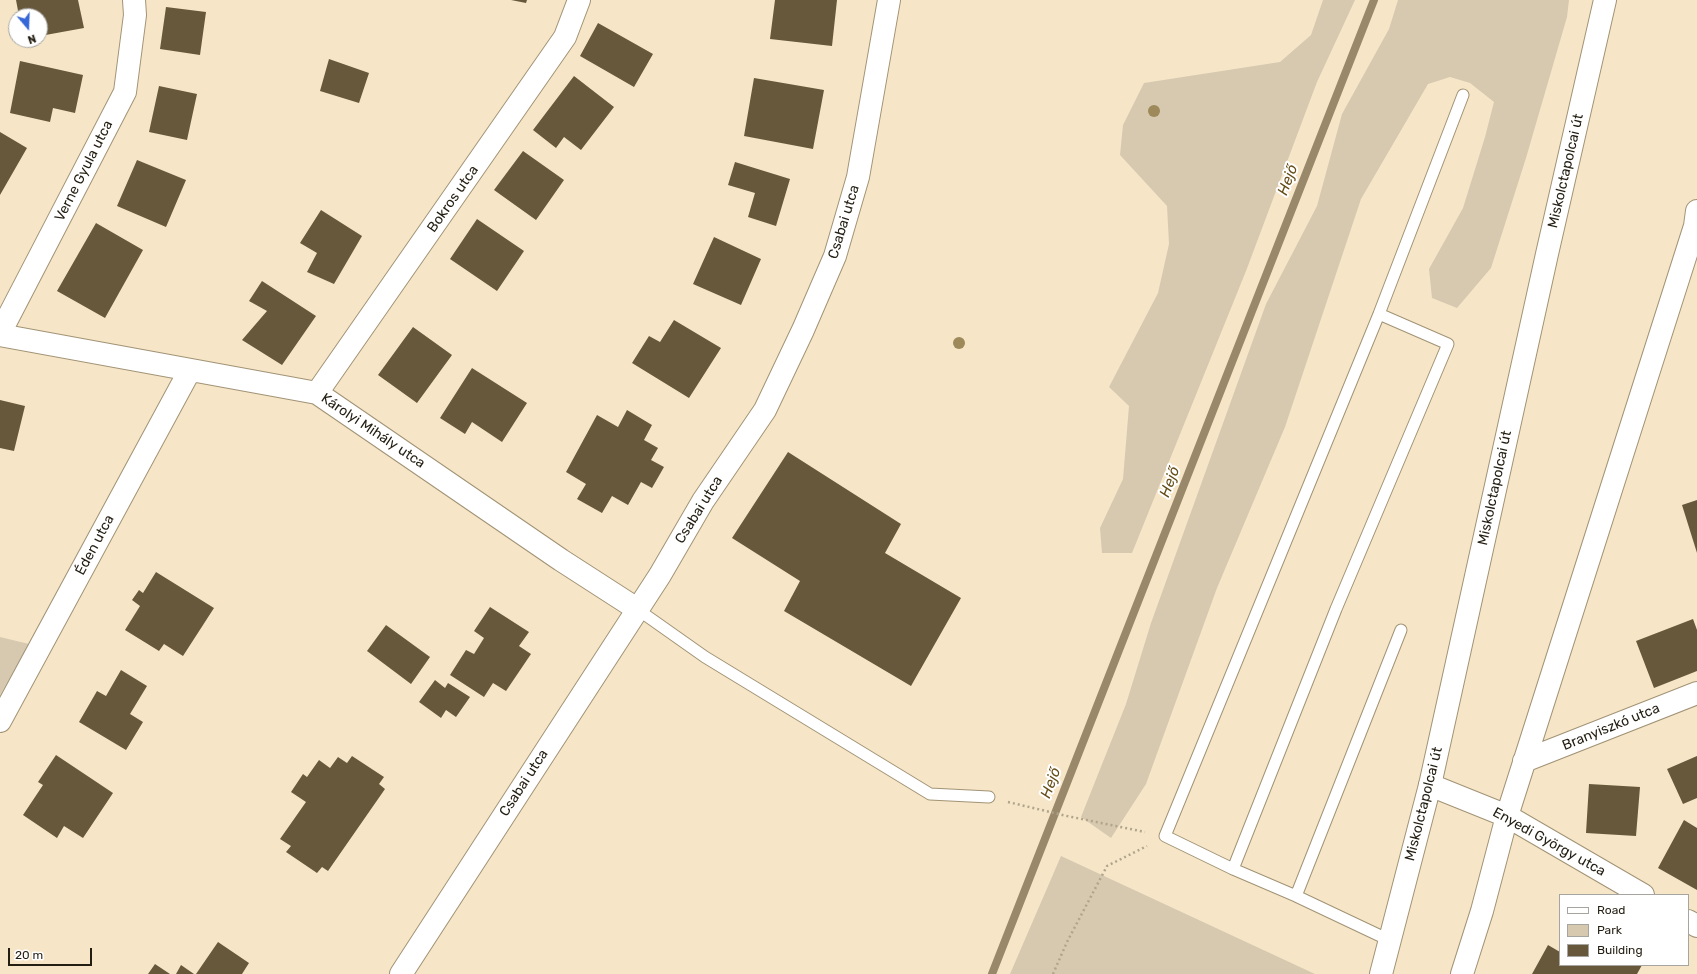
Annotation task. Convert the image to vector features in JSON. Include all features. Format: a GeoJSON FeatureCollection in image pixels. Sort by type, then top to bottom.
{"type":"FeatureCollection","features":[{"type":"Feature","properties":{"kind":"street","name":"Verne Gyula utca"},"geometry":{"type":"LineString","coordinates":[[0,334],[125,92],[135,15],[134,0]]}},
{"type":"Feature","properties":{"kind":"street","name":"Bokros utca"},"geometry":{"type":"LineString","coordinates":[[317,393],[565,37],[579,0]]}},
{"type":"Feature","properties":{"kind":"street","name":"Csabai utca"},"geometry":{"type":"LineString","coordinates":[[401,974],[660,575],[703,501],[765,410],[804,330],[835,256],[858,177],[889,0]]}},
{"type":"Feature","properties":{"kind":"street","name":"Miskolctapolcai út"},"geometry":{"type":"LineString","coordinates":[[1380,974],[1430,785],[1605,0]]}},
{"type":"Feature","properties":{"kind":"street"},"geometry":{"type":"LineString","coordinates":[[1462,974],[1482,911],[1507,816],[1524,761],[1696,221]]}},
{"type":"Feature","properties":{"kind":"street","name":"Károlyi Mihály utca"},"geometry":{"type":"LineString","coordinates":[[0,334],[317,393],[561,560],[638,609]]}},
{"type":"Feature","properties":{"kind":"street","name":"Éden utca"},"geometry":{"type":"LineString","coordinates":[[0,720],[190,370]]}},
{"type":"Feature","properties":{"kind":"street","name":"Branyiszkó utca"},"geometry":{"type":"LineString","coordinates":[[1524,761],[1697,693]]}},
{"type":"Feature","properties":{"kind":"street","name":"Enyedi György utca"},"geometry":{"type":"LineString","coordinates":[[1430,785],[1507,816],[1641,894]]}},
{"type":"Feature","properties":{"kind":"lane"},"geometry":{"type":"LineString","coordinates":[[1389,940],[1165,836],[1379,314],[1463,95]]}},
{"type":"Feature","properties":{"kind":"lane"},"geometry":{"type":"LineString","coordinates":[[1233,868],[1336,609],[1448,344],[1379,314]]}},
{"type":"Feature","properties":{"kind":"lane"},"geometry":{"type":"LineString","coordinates":[[638,609],[705,657],[930,794],[989,797]]}},
{"type":"Feature","properties":{"kind":"lane"},"geometry":{"type":"LineString","coordinates":[[1296,896],[1401,630]]}},
{"type":"Feature","properties":{"kind":"path"},"geometry":{"type":"LineString","coordinates":[[989,797],[1067,816],[1165,836]]}},
{"type":"Feature","properties":{"kind":"path"},"geometry":{"type":"LineString","coordinates":[[1053,974],[1066,942],[1107,866],[1165,836]]}},
{"type":"Feature","properties":{"kind":"green space"},"geometry":{"type":"Polygon","coordinates":[[[1323,0],[1355,0],[1317,82],[1246,271],[1132,553],[1102,553],[1100,528],[1123,479],[1129,406],[1109,387],[1158,293],[1169,244],[1167,206],[1120,155],[1123,125],[1144,83],[1280,62],[1311,35],[1323,0]]]}},
{"type":"Feature","properties":{"kind":"green space"},"geometry":{"type":"Polygon","coordinates":[[[1398,0],[1569,0],[1567,17],[1526,158],[1491,268],[1457,308],[1432,298],[1429,269],[1463,208],[1494,102],[1470,83],[1450,77],[1428,84],[1361,199],[1285,427],[1217,588],[1146,784],[1111,838],[1081,817],[1126,704],[1151,623],[1266,304],[1317,206],[1342,114],[1389,29],[1398,0]]]}},
{"type":"Feature","properties":{"kind":"green space"},"geometry":{"type":"Polygon","coordinates":[[[0,637],[29,644],[0,695],[0,637]]]}},
{"type":"Feature","properties":{"kind":"green space"},"geometry":{"type":"Polygon","coordinates":[[[1061,856],[1315,974],[1010,974],[1061,856]]]}},
{"type":"Feature","properties":{"kind":"building"},"geometry":{"type":"Polygon","coordinates":[[[16,0],[78,0],[84,28],[48,35],[48,8],[18,8],[16,0]]]}},
{"type":"Feature","properties":{"kind":"building"},"geometry":{"type":"Polygon","coordinates":[[[511,0],[527,0],[526,3],[511,0]]]}},
{"type":"Feature","properties":{"kind":"building"},"geometry":{"type":"Polygon","coordinates":[[[775,0],[837,0],[832,46],[770,39],[775,0]]]}},
{"type":"Feature","properties":{"kind":"building"},"geometry":{"type":"Polygon","coordinates":[[[166,7],[206,12],[200,55],[160,49],[166,7]]]}},
{"type":"Feature","properties":{"kind":"building"},"geometry":{"type":"Polygon","coordinates":[[[598,23],[653,54],[634,87],[580,56],[598,23]]]}},
{"type":"Feature","properties":{"kind":"building"},"geometry":{"type":"Polygon","coordinates":[[[329,59],[369,73],[359,103],[320,91],[329,59]]]}},
{"type":"Feature","properties":{"kind":"building"},"geometry":{"type":"Polygon","coordinates":[[[20,61],[83,75],[75,113],[53,108],[50,122],[10,113],[20,61]]]}},
{"type":"Feature","properties":{"kind":"building"},"geometry":{"type":"Polygon","coordinates":[[[574,76],[614,107],[581,150],[564,137],[556,148],[533,130],[574,76]]]}},
{"type":"Feature","properties":{"kind":"building"},"geometry":{"type":"Polygon","coordinates":[[[754,78],[824,90],[813,149],[744,136],[754,78]]]}},
{"type":"Feature","properties":{"kind":"building"},"geometry":{"type":"Polygon","coordinates":[[[159,86],[197,94],[187,140],[149,132],[159,86]]]}},
{"type":"Feature","properties":{"kind":"building"},"geometry":{"type":"Polygon","coordinates":[[[0,132],[27,148],[0,195],[0,132]]]}},
{"type":"Feature","properties":{"kind":"building"},"geometry":{"type":"Polygon","coordinates":[[[523,151],[564,180],[536,220],[494,190],[523,151]]]}},
{"type":"Feature","properties":{"kind":"building"},"geometry":{"type":"Polygon","coordinates":[[[137,160],[186,180],[166,227],[117,206],[137,160]]]}},
{"type":"Feature","properties":{"kind":"building"},"geometry":{"type":"Polygon","coordinates":[[[735,162],[790,179],[776,226],[748,217],[755,193],[728,185],[735,162]]]}},
{"type":"Feature","properties":{"kind":"building"},"geometry":{"type":"Polygon","coordinates":[[[321,210],[362,236],[334,284],[307,272],[317,253],[300,243],[321,210]]]}},
{"type":"Feature","properties":{"kind":"building"},"geometry":{"type":"Polygon","coordinates":[[[477,219],[524,251],[497,291],[450,259],[477,219]]]}},
{"type":"Feature","properties":{"kind":"building"},"geometry":{"type":"Polygon","coordinates":[[[96,223],[143,250],[105,318],[57,291],[96,223]]]}},
{"type":"Feature","properties":{"kind":"building"},"geometry":{"type":"Polygon","coordinates":[[[714,237],[761,259],[741,305],[693,284],[714,237]]]}},
{"type":"Feature","properties":{"kind":"building"},"geometry":{"type":"Polygon","coordinates":[[[262,281],[316,316],[282,365],[242,340],[267,311],[249,301],[262,281]]]}},
{"type":"Feature","properties":{"kind":"building"},"geometry":{"type":"Polygon","coordinates":[[[674,320],[721,348],[689,398],[632,363],[649,336],[660,342],[674,320]]]}},
{"type":"Feature","properties":{"kind":"building"},"geometry":{"type":"Polygon","coordinates":[[[413,327],[452,355],[417,403],[378,375],[413,327]]]}},
{"type":"Feature","properties":{"kind":"building"},"geometry":{"type":"Polygon","coordinates":[[[472,368],[527,403],[502,442],[472,422],[465,434],[440,418],[472,368]]]}},
{"type":"Feature","properties":{"kind":"building"},"geometry":{"type":"Polygon","coordinates":[[[0,400],[25,406],[14,451],[0,448],[0,400]]]}},
{"type":"Feature","properties":{"kind":"building"},"geometry":{"type":"Polygon","coordinates":[[[627,410],[652,425],[644,440],[658,448],[651,460],[664,467],[652,488],[641,482],[628,505],[612,496],[602,513],[577,499],[586,484],[566,472],[597,415],[618,427],[627,410]]]}},
{"type":"Feature","properties":{"kind":"building"},"geometry":{"type":"Polygon","coordinates":[[[788,452],[901,524],[885,553],[961,598],[911,686],[784,611],[800,581],[732,538],[788,452]]]}},
{"type":"Feature","properties":{"kind":"building"},"geometry":{"type":"Polygon","coordinates":[[[1697,500],[1697,553],[1682,505],[1697,500]]]}},
{"type":"Feature","properties":{"kind":"building"},"geometry":{"type":"Polygon","coordinates":[[[156,572],[214,608],[183,656],[164,644],[159,651],[125,630],[140,606],[132,600],[139,590],[143,593],[156,572]]]}},
{"type":"Feature","properties":{"kind":"building"},"geometry":{"type":"Polygon","coordinates":[[[490,607],[529,632],[519,646],[531,654],[506,691],[493,683],[484,697],[450,675],[466,650],[474,654],[484,638],[474,631],[490,607]]]}},
{"type":"Feature","properties":{"kind":"building"},"geometry":{"type":"Polygon","coordinates":[[[1693,619],[1697,630],[1697,671],[1654,688],[1636,641],[1693,619]]]}},
{"type":"Feature","properties":{"kind":"building"},"geometry":{"type":"Polygon","coordinates":[[[386,625],[430,657],[411,684],[367,651],[386,625]]]}},
{"type":"Feature","properties":{"kind":"building"},"geometry":{"type":"Polygon","coordinates":[[[121,670],[147,686],[130,714],[143,722],[126,750],[79,722],[97,691],[106,696],[121,670]]]}},
{"type":"Feature","properties":{"kind":"building"},"geometry":{"type":"Polygon","coordinates":[[[435,680],[445,688],[448,683],[470,697],[456,717],[446,710],[441,718],[419,702],[435,680]]]}},
{"type":"Feature","properties":{"kind":"building"},"geometry":{"type":"Polygon","coordinates":[[[56,755],[113,793],[83,838],[64,826],[57,838],[23,815],[43,785],[38,782],[56,755]]]}},
{"type":"Feature","properties":{"kind":"building"},"geometry":{"type":"Polygon","coordinates":[[[352,756],[384,777],[379,784],[385,789],[328,871],[322,867],[317,873],[286,852],[291,846],[280,839],[306,802],[291,792],[303,774],[307,777],[319,760],[330,768],[338,757],[347,763],[352,756]]]}},
{"type":"Feature","properties":{"kind":"building"},"geometry":{"type":"Polygon","coordinates":[[[1697,756],[1697,798],[1683,804],[1667,769],[1697,756]]]}},
{"type":"Feature","properties":{"kind":"building"},"geometry":{"type":"Polygon","coordinates":[[[1589,784],[1640,787],[1636,836],[1586,833],[1589,784]]]}},
{"type":"Feature","properties":{"kind":"building"},"geometry":{"type":"Polygon","coordinates":[[[1684,820],[1697,828],[1697,890],[1658,868],[1684,820]]]}},
{"type":"Feature","properties":{"kind":"building"},"geometry":{"type":"Polygon","coordinates":[[[218,942],[249,963],[242,974],[196,974],[218,942]]]}},
{"type":"Feature","properties":{"kind":"building"},"geometry":{"type":"Polygon","coordinates":[[[1548,945],[1559,951],[1559,966],[1641,966],[1637,974],[1532,974],[1548,945]]]}},
{"type":"Feature","properties":{"kind":"building"},"geometry":{"type":"Polygon","coordinates":[[[155,964],[170,974],[148,974],[155,964]]]}},
{"type":"Feature","properties":{"kind":"building"},"geometry":{"type":"Polygon","coordinates":[[[181,965],[194,974],[176,974],[181,965]]]}},
{"type":"Feature","properties":{"kind":"waterway","name":"Hejő"},"geometry":{"type":"LineString","coordinates":[[992,974],[1374,0]]}}]}
